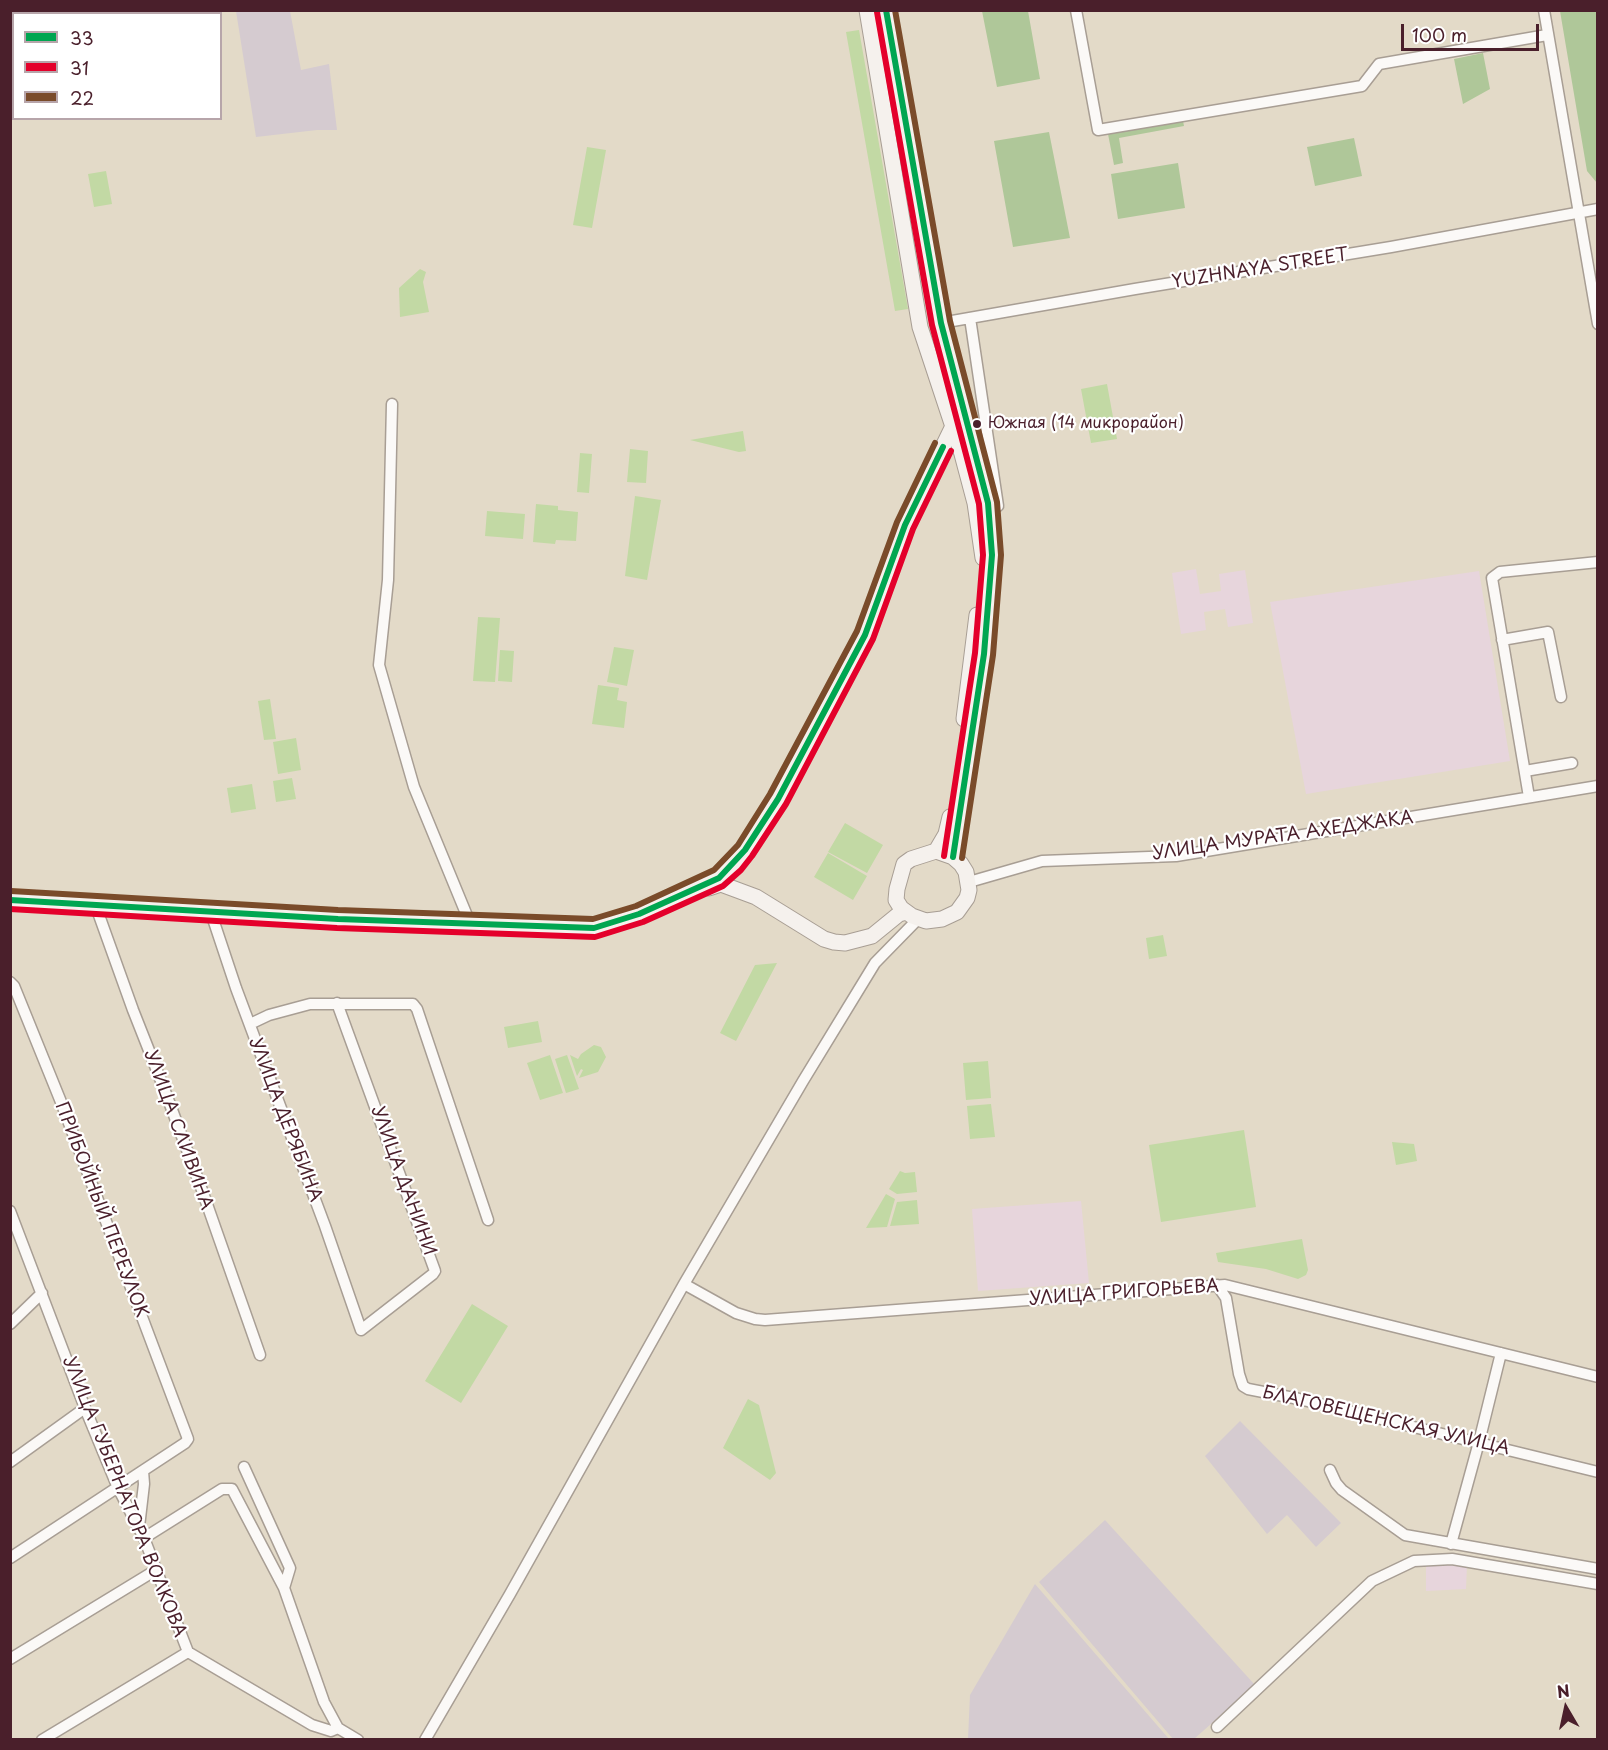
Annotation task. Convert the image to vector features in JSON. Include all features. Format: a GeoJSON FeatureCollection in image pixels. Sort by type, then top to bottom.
{"type":"FeatureCollection","features":[{"type":"Feature","properties":{"kind":"street"},"geometry":{"type":"LineString","coordinates":[[10,900],[338,918],[594,928],[639,914],[726,879],[778,799],[865,635],[905,525],[950,444],[953,426],[920,327],[867,10]]}},
{"type":"Feature","properties":{"kind":"street"},"geometry":{"type":"LineString","coordinates":[[886,10],[941,323],[988,503],[992,555],[984,654],[953,857]]}},
{"type":"Feature","properties":{"kind":"street"},"geometry":{"type":"LineString","coordinates":[[1076,10],[1098,130],[1362,86],[1379,64],[1547,35]]}},
{"type":"Feature","properties":{"kind":"street"},"geometry":{"type":"LineString","coordinates":[[1544,10],[1598,324]]}},
{"type":"Feature","properties":{"kind":"street","name":"YUZHNAYA STREET"},"geometry":{"type":"LineString","coordinates":[[941,323],[1391,247],[1598,209]]}},
{"type":"Feature","properties":{"kind":"street"},"geometry":{"type":"LineString","coordinates":[[970,318],[998,506]]}},
{"type":"Feature","properties":{"kind":"street"},"geometry":{"type":"LineString","coordinates":[[920,327],[941,323]]}},
{"type":"Feature","properties":{"kind":"street"},"geometry":{"type":"LineString","coordinates":[[392,404],[390,552],[379,665],[414,787],[470,923]]}},
{"type":"Feature","properties":{"kind":"street"},"geometry":{"type":"LineString","coordinates":[[936,851],[946,834],[951,811],[983,559],[975,503],[950,444]]}},
{"type":"Feature","properties":{"kind":"street"},"geometry":{"type":"LineString","coordinates":[[1529,798],[1492,583],[1495,574],[1500,572],[1598,562]]}},
{"type":"Feature","properties":{"kind":"street"},"geometry":{"type":"LineString","coordinates":[[1502,640],[1548,632],[1561,697]]}},
{"type":"Feature","properties":{"kind":"street"},"geometry":{"type":"LineString","coordinates":[[1525,771],[1572,763]]}},
{"type":"Feature","properties":{"kind":"street","name":"УЛИЦА МУРАТА АХЕДЖАКА"},"geometry":{"type":"LineString","coordinates":[[969,882],[1042,861],[1176,856],[1598,786]]}},
{"type":"Feature","properties":{"kind":"street"},"geometry":{"type":"LineString","coordinates":[[425,1740],[510,1594],[684,1284],[803,1081],[884,952],[906,910],[898,880],[904,864],[911,859],[936,851],[953,857],[961,864],[969,882],[967,898],[957,912],[934,921],[906,910]]}},
{"type":"Feature","properties":{"kind":"street"},"geometry":{"type":"LineString","coordinates":[[726,879],[794,913],[821,930],[835,935],[853,935],[871,931],[906,910]]}},
{"type":"Feature","properties":{"kind":"street"},"geometry":{"type":"LineString","coordinates":[[639,914],[655,911],[721,884],[756,897],[824,939],[845,943],[872,936],[906,910]]}},
{"type":"Feature","properties":{"kind":"street","name":"УЛИЦА СЛИВИНА"},"geometry":{"type":"LineString","coordinates":[[95,904],[202,1190],[260,1355]]}},
{"type":"Feature","properties":{"kind":"street","name":"УЛИЦА ДЕРЯБИНА"},"geometry":{"type":"LineString","coordinates":[[210,910],[361,1330]]}},
{"type":"Feature","properties":{"kind":"street"},"geometry":{"type":"LineString","coordinates":[[872,936],[878,939],[884,952]]}},
{"type":"Feature","properties":{"kind":"street","name":"ПРИБОЙНЫЙ ПЕРЕУЛОК"},"geometry":{"type":"LineString","coordinates":[[10,982],[14,986],[61,1102],[188,1440],[143,1471]]}},
{"type":"Feature","properties":{"kind":"street","name":"УЛИЦА ДАНИНИ"},"geometry":{"type":"LineString","coordinates":[[337,1003],[435,1271],[433,1275],[361,1330]]}},
{"type":"Feature","properties":{"kind":"street"},"geometry":{"type":"LineString","coordinates":[[250,1024],[269,1015],[310,1004],[413,1004],[417,1009],[488,1220]]}},
{"type":"Feature","properties":{"kind":"street","name":"УЛИЦА ГУБЕРНАТОРА ВОЛКОВА"},"geometry":{"type":"LineString","coordinates":[[10,1211],[85,1408],[118,1488],[141,1533],[188,1652],[312,1725],[332,1731],[339,1729]]}},
{"type":"Feature","properties":{"kind":"street","name":"УЛИЦА ГРИГОРЬЕВА"},"geometry":{"type":"LineString","coordinates":[[684,1284],[736,1313],[765,1320],[1225,1285],[1598,1377]]}},
{"type":"Feature","properties":{"kind":"street","name":"БЛАГОВЕЩЕНСКАЯ УЛИЦА"},"geometry":{"type":"LineString","coordinates":[[1216,1285],[1226,1298],[1239,1374],[1243,1386],[1248,1389],[1299,1399],[1598,1472]]}},
{"type":"Feature","properties":{"kind":"street"},"geometry":{"type":"LineString","coordinates":[[10,1324],[42,1293]]}},
{"type":"Feature","properties":{"kind":"street"},"geometry":{"type":"LineString","coordinates":[[1451,1544],[1501,1353]]}},
{"type":"Feature","properties":{"kind":"street"},"geometry":{"type":"LineString","coordinates":[[10,1461],[85,1408]]}},
{"type":"Feature","properties":{"kind":"street"},"geometry":{"type":"LineString","coordinates":[[244,1467],[290,1568],[284,1588]]}},
{"type":"Feature","properties":{"kind":"street"},"geometry":{"type":"LineString","coordinates":[[1330,1470],[1342,1490],[1405,1535],[1417,1539],[1598,1569]]}},
{"type":"Feature","properties":{"kind":"street"},"geometry":{"type":"LineString","coordinates":[[10,1558],[143,1471],[141,1533]]}},
{"type":"Feature","properties":{"kind":"street"},"geometry":{"type":"LineString","coordinates":[[141,1533],[222,1489],[232,1489],[284,1588],[324,1702],[339,1729],[358,1740]]}},
{"type":"Feature","properties":{"kind":"street"},"geometry":{"type":"LineString","coordinates":[[1217,1727],[1372,1581],[1414,1561],[1452,1559],[1598,1584]]}},
{"type":"Feature","properties":{"kind":"street"},"geometry":{"type":"LineString","coordinates":[[10,1659],[156,1570]]}},
{"type":"Feature","properties":{"kind":"street"},"geometry":{"type":"LineString","coordinates":[[42,1740],[188,1652]]}},
{"type":"Feature","properties":{"kind":"shaded area"},"geometry":{"type":"Polygon","coordinates":[[[236,11],[290,11],[301,70],[329,64],[337,130],[256,137],[236,11]]]}},
{"type":"Feature","properties":{"kind":"shaded area"},"geometry":{"type":"Polygon","coordinates":[[[1196,569],[1200,594],[1221,591],[1219,574],[1245,570],[1253,623],[1228,627],[1225,609],[1204,612],[1206,630],[1181,634],[1172,573],[1196,569]]]}},
{"type":"Feature","properties":{"kind":"shaded area"},"geometry":{"type":"Polygon","coordinates":[[[1479,571],[1510,761],[1306,794],[1270,602],[1479,571]]]}},
{"type":"Feature","properties":{"kind":"shaded area"},"geometry":{"type":"Polygon","coordinates":[[[1081,1201],[1089,1283],[978,1291],[972,1209],[1081,1201]]]}},
{"type":"Feature","properties":{"kind":"shaded area"},"geometry":{"type":"Polygon","coordinates":[[[1240,1421],[1341,1523],[1316,1547],[1287,1515],[1267,1534],[1205,1456],[1240,1421]]]}},
{"type":"Feature","properties":{"kind":"shaded area"},"geometry":{"type":"Polygon","coordinates":[[[1105,1520],[1255,1685],[1194,1739],[1173,1739],[1039,1582],[1105,1520]]]}},
{"type":"Feature","properties":{"kind":"shaded area"},"geometry":{"type":"Polygon","coordinates":[[[1426,1565],[1467,1565],[1466,1589],[1426,1591],[1426,1565]]]}},
{"type":"Feature","properties":{"kind":"shaded area"},"geometry":{"type":"Polygon","coordinates":[[[1035,1584],[1169,1739],[968,1739],[970,1695],[1035,1584]]]}},
{"type":"Feature","properties":{"kind":"green space"},"geometry":{"type":"Polygon","coordinates":[[[982,11],[1028,11],[1040,79],[997,87],[982,11]]]}},
{"type":"Feature","properties":{"kind":"green space"},"geometry":{"type":"Polygon","coordinates":[[[1560,11],[1597,11],[1597,183],[1587,171],[1560,11]]]}},
{"type":"Feature","properties":{"kind":"green space"},"geometry":{"type":"Polygon","coordinates":[[[859,30],[908,309],[895,311],[846,32],[859,30]]]}},
{"type":"Feature","properties":{"kind":"green space"},"geometry":{"type":"Polygon","coordinates":[[[1483,53],[1490,89],[1463,104],[1454,59],[1483,53]]]}},
{"type":"Feature","properties":{"kind":"green space"},"geometry":{"type":"Polygon","coordinates":[[[1183,121],[1184,126],[1119,138],[1123,163],[1114,165],[1108,134],[1183,121]]]}},
{"type":"Feature","properties":{"kind":"green space"},"geometry":{"type":"Polygon","coordinates":[[[1049,132],[1070,238],[1013,247],[994,141],[1049,132]]]}},
{"type":"Feature","properties":{"kind":"green space"},"geometry":{"type":"Polygon","coordinates":[[[1354,138],[1362,176],[1315,186],[1307,147],[1354,138]]]}},
{"type":"Feature","properties":{"kind":"green space"},"geometry":{"type":"Polygon","coordinates":[[[587,147],[606,150],[592,228],[573,225],[587,147]]]}},
{"type":"Feature","properties":{"kind":"green space"},"geometry":{"type":"Polygon","coordinates":[[[1178,163],[1185,208],[1118,219],[1111,174],[1178,163]]]}},
{"type":"Feature","properties":{"kind":"green space"},"geometry":{"type":"Polygon","coordinates":[[[106,171],[112,204],[94,207],[88,174],[106,171]]]}},
{"type":"Feature","properties":{"kind":"green space"},"geometry":{"type":"Polygon","coordinates":[[[420,269],[426,272],[423,282],[429,312],[400,317],[399,288],[420,269]]]}},
{"type":"Feature","properties":{"kind":"green space"},"geometry":{"type":"Polygon","coordinates":[[[1107,384],[1117,439],[1091,443],[1081,389],[1107,384]]]}},
{"type":"Feature","properties":{"kind":"green space"},"geometry":{"type":"Polygon","coordinates":[[[743,431],[746,451],[739,452],[690,440],[743,431]]]}},
{"type":"Feature","properties":{"kind":"green space"},"geometry":{"type":"Polygon","coordinates":[[[630,449],[648,451],[646,483],[627,482],[630,449]]]}},
{"type":"Feature","properties":{"kind":"green space"},"geometry":{"type":"Polygon","coordinates":[[[580,453],[592,454],[589,493],[577,492],[580,453]]]}},
{"type":"Feature","properties":{"kind":"green space"},"geometry":{"type":"Polygon","coordinates":[[[635,496],[661,500],[647,580],[625,576],[635,496]]]}},
{"type":"Feature","properties":{"kind":"green space"},"geometry":{"type":"Polygon","coordinates":[[[536,504],[558,506],[558,510],[578,512],[576,541],[556,540],[555,544],[533,542],[536,504]]]}},
{"type":"Feature","properties":{"kind":"green space"},"geometry":{"type":"Polygon","coordinates":[[[487,511],[525,514],[523,539],[485,536],[487,511]]]}},
{"type":"Feature","properties":{"kind":"green space"},"geometry":{"type":"Polygon","coordinates":[[[478,617],[500,618],[495,682],[473,681],[478,617]]]}},
{"type":"Feature","properties":{"kind":"green space"},"geometry":{"type":"Polygon","coordinates":[[[614,647],[634,650],[627,686],[607,682],[614,647]]]}},
{"type":"Feature","properties":{"kind":"green space"},"geometry":{"type":"Polygon","coordinates":[[[500,650],[514,651],[512,682],[498,681],[500,650]]]}},
{"type":"Feature","properties":{"kind":"green space"},"geometry":{"type":"Polygon","coordinates":[[[598,685],[619,688],[617,700],[627,702],[624,728],[592,724],[598,685]]]}},
{"type":"Feature","properties":{"kind":"green space"},"geometry":{"type":"Polygon","coordinates":[[[270,699],[276,739],[264,740],[258,701],[270,699]]]}},
{"type":"Feature","properties":{"kind":"green space"},"geometry":{"type":"Polygon","coordinates":[[[296,738],[301,770],[278,774],[273,742],[296,738]]]}},
{"type":"Feature","properties":{"kind":"green space"},"geometry":{"type":"Polygon","coordinates":[[[292,778],[296,799],[276,802],[273,781],[292,778]]]}},
{"type":"Feature","properties":{"kind":"green space"},"geometry":{"type":"Polygon","coordinates":[[[252,784],[256,809],[231,813],[227,788],[252,784]]]}},
{"type":"Feature","properties":{"kind":"green space"},"geometry":{"type":"Polygon","coordinates":[[[845,823],[883,845],[867,873],[828,852],[845,823]]]}},
{"type":"Feature","properties":{"kind":"green space"},"geometry":{"type":"Polygon","coordinates":[[[828,853],[867,876],[853,900],[814,877],[828,853]]]}},
{"type":"Feature","properties":{"kind":"green space"},"geometry":{"type":"Polygon","coordinates":[[[1163,935],[1167,956],[1149,959],[1146,938],[1163,935]]]}},
{"type":"Feature","properties":{"kind":"green space"},"geometry":{"type":"Polygon","coordinates":[[[777,963],[736,1041],[720,1033],[755,965],[777,963]]]}},
{"type":"Feature","properties":{"kind":"green space"},"geometry":{"type":"Polygon","coordinates":[[[538,1021],[542,1042],[508,1048],[504,1027],[538,1021]]]}},
{"type":"Feature","properties":{"kind":"green space"},"geometry":{"type":"Polygon","coordinates":[[[594,1045],[601,1047],[606,1057],[598,1072],[579,1078],[583,1070],[581,1069],[577,1076],[570,1055],[578,1059],[594,1045]]]}},
{"type":"Feature","properties":{"kind":"green space"},"geometry":{"type":"Polygon","coordinates":[[[550,1055],[563,1093],[540,1100],[527,1063],[550,1055]]]}},
{"type":"Feature","properties":{"kind":"green space"},"geometry":{"type":"Polygon","coordinates":[[[567,1055],[579,1089],[566,1093],[555,1059],[567,1055]]]}},
{"type":"Feature","properties":{"kind":"green space"},"geometry":{"type":"Polygon","coordinates":[[[988,1061],[991,1098],[966,1100],[963,1063],[988,1061]]]}},
{"type":"Feature","properties":{"kind":"green space"},"geometry":{"type":"Polygon","coordinates":[[[991,1104],[995,1137],[970,1139],[967,1106],[991,1104]]]}},
{"type":"Feature","properties":{"kind":"green space"},"geometry":{"type":"Polygon","coordinates":[[[1244,1130],[1256,1207],[1161,1222],[1149,1145],[1244,1130]]]}},
{"type":"Feature","properties":{"kind":"green space"},"geometry":{"type":"Polygon","coordinates":[[[1392,1142],[1414,1144],[1417,1161],[1396,1165],[1392,1142]]]}},
{"type":"Feature","properties":{"kind":"green space"},"geometry":{"type":"Polygon","coordinates":[[[900,1171],[915,1172],[917,1192],[897,1194],[889,1189],[900,1171]]]}},
{"type":"Feature","properties":{"kind":"green space"},"geometry":{"type":"Polygon","coordinates":[[[886,1194],[895,1199],[887,1227],[866,1228],[886,1194]]]}},
{"type":"Feature","properties":{"kind":"green space"},"geometry":{"type":"Polygon","coordinates":[[[917,1200],[919,1224],[890,1226],[897,1202],[917,1200]]]}},
{"type":"Feature","properties":{"kind":"green space"},"geometry":{"type":"Polygon","coordinates":[[[1302,1239],[1308,1270],[1306,1275],[1298,1279],[1266,1269],[1218,1262],[1216,1253],[1302,1239]]]}},
{"type":"Feature","properties":{"kind":"green space"},"geometry":{"type":"Polygon","coordinates":[[[472,1304],[508,1326],[461,1403],[425,1381],[472,1304]]]}},
{"type":"Feature","properties":{"kind":"green space"},"geometry":{"type":"Polygon","coordinates":[[[748,1399],[759,1405],[776,1473],[770,1480],[723,1448],[748,1399]]]}},
{"type":"Feature","properties":{"kind":"transit line","name":"33"},"geometry":{"type":"LineString","coordinates":[[886,10],[941,323],[988,503],[992,555],[984,654],[953,857]]}},
{"type":"Feature","properties":{"kind":"transit line","name":"22"},"geometry":{"type":"LineString","coordinates":[[895,10],[950,321],[997,502],[1001,555],[993,655],[962,858]]}},
{"type":"Feature","properties":{"kind":"transit line","name":"31"},"geometry":{"type":"LineString","coordinates":[[877,12],[932,325],[979,504],[983,555],[975,653],[944,856]]}},
{"type":"Feature","properties":{"kind":"transit line","name":"22"},"geometry":{"type":"LineString","coordinates":[[11,891],[338,910],[593,919],[636,906],[714,870],[738,845],[770,794],[857,631],[897,522],[935,443]]}},
{"type":"Feature","properties":{"kind":"transit line","name":"33"},"geometry":{"type":"LineString","coordinates":[[10,900],[338,919],[594,928],[639,914],[719,878],[745,850],[778,799],[865,635],[905,525],[943,447]]}},
{"type":"Feature","properties":{"kind":"transit line","name":"31"},"geometry":{"type":"LineString","coordinates":[[10,909],[337,928],[595,937],[643,922],[723,886],[741,870],[752,856],[786,804],[873,639],[913,529],[951,451]]}},
{"type":"Feature","properties":{"kind":"place","name":"Южная (14 микрорайон)"},"geometry":{"type":"Point","coordinates":[977,424]}}]}
